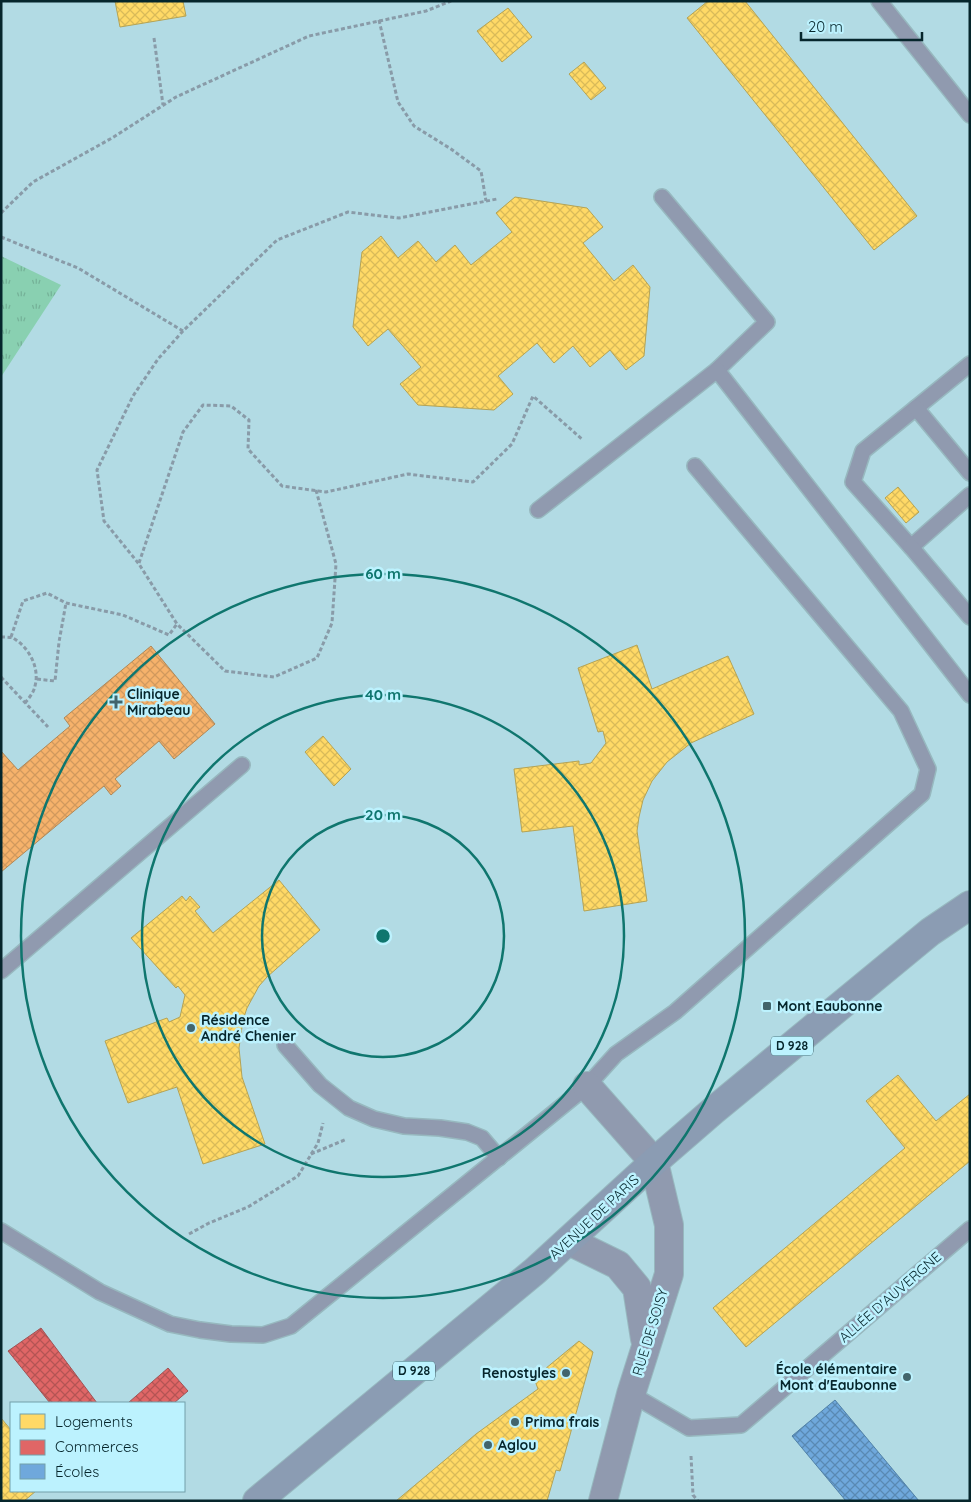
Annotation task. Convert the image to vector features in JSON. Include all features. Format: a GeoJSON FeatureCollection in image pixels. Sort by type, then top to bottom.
{"type":"FeatureCollection","features":[{"type":"Feature","properties":{"kind":"main road","name":"AVENUE DE PARIS"},"geometry":{"type":"LineString","coordinates":[[930,932],[970,888]]}},
{"type":"Feature","properties":{"kind":"main road","name":"AVENUE DE PARIS"},"geometry":{"type":"LineString","coordinates":[[257,1501],[535,1271],[654,1162],[742,1087],[930,932],[970,905]]}},
{"type":"Feature","properties":{"kind":"street"},"geometry":{"type":"LineString","coordinates":[[587,1086],[654,1162]]}},
{"type":"Feature","properties":{"kind":"street","name":"RUE DE SOISY"},"geometry":{"type":"LineString","coordinates":[[603,1501],[631,1394],[669,1274],[669,1225],[654,1162]]}},
{"type":"Feature","properties":{"kind":"street"},"geometry":{"type":"LineString","coordinates":[[569,1241],[618,1266],[637,1288],[646,1343]]}},
{"type":"Feature","properties":{"kind":"lane"},"geometry":{"type":"LineString","coordinates":[[879,1],[970,115]]}},
{"type":"Feature","properties":{"kind":"lane"},"geometry":{"type":"LineString","coordinates":[[538,510],[717,370],[767,322],[662,197]]}},
{"type":"Feature","properties":{"kind":"lane"},"geometry":{"type":"LineString","coordinates":[[970,364],[863,451],[853,482],[970,617]]}},
{"type":"Feature","properties":{"kind":"lane"},"geometry":{"type":"LineString","coordinates":[[717,370],[970,695]]}},
{"type":"Feature","properties":{"kind":"lane"},"geometry":{"type":"LineString","coordinates":[[916,408],[970,473]]}},
{"type":"Feature","properties":{"kind":"lane"},"geometry":{"type":"LineString","coordinates":[[1,1231],[100,1292],[170,1324],[231,1334],[263,1335],[291,1326],[587,1086],[616,1054],[675,1012],[922,794],[928,769],[901,712],[694,466]]}},
{"type":"Feature","properties":{"kind":"lane"},"geometry":{"type":"LineString","coordinates":[[911,547],[970,495]]}},
{"type":"Feature","properties":{"kind":"lane"},"geometry":{"type":"LineString","coordinates":[[1,971],[242,765]]}},
{"type":"Feature","properties":{"kind":"lane"},"geometry":{"type":"LineString","coordinates":[[285,1044],[320,1085],[348,1108],[374,1119],[404,1126],[467,1132],[482,1138],[499,1158]]}},
{"type":"Feature","properties":{"kind":"lane","name":"ALLÉE D'AUVERGNE"},"geometry":{"type":"LineString","coordinates":[[689,1428],[741,1425],[970,1229]]}},
{"type":"Feature","properties":{"kind":"lane"},"geometry":{"type":"LineString","coordinates":[[631,1394],[689,1428]]}},
{"type":"Feature","properties":{"kind":"path"},"geometry":{"type":"LineString","coordinates":[[1,213],[33,182],[112,138],[176,98],[309,36],[426,11],[451,1]]}},
{"type":"Feature","properties":{"kind":"path"},"geometry":{"type":"LineString","coordinates":[[378,20],[398,102],[414,126],[451,149],[481,171],[486,200]]}},
{"type":"Feature","properties":{"kind":"path"},"geometry":{"type":"LineString","coordinates":[[154,38],[163,106]]}},
{"type":"Feature","properties":{"kind":"path"},"geometry":{"type":"LineString","coordinates":[[316,490],[336,564],[332,623],[317,658],[274,678],[225,671],[177,624],[139,564],[104,521],[97,470],[133,396],[158,359],[183,330],[276,240],[348,212],[399,218],[497,198]]}},
{"type":"Feature","properties":{"kind":"path"},"geometry":{"type":"LineString","coordinates":[[1,237],[78,268],[183,330]]}},
{"type":"Feature","properties":{"kind":"path"},"geometry":{"type":"LineString","coordinates":[[139,564],[183,432],[203,405],[231,406],[249,420],[248,449],[282,486],[326,492],[408,474],[473,482],[512,444],[533,396],[604,458]]}},
{"type":"Feature","properties":{"kind":"path"},"geometry":{"type":"LineString","coordinates":[[12,637],[23,600],[47,593],[66,603],[123,615],[169,635],[177,624]]}},
{"type":"Feature","properties":{"kind":"path"},"geometry":{"type":"LineString","coordinates":[[37,679],[55,681],[66,603]]}},
{"type":"Feature","properties":{"kind":"path"},"geometry":{"type":"LineString","coordinates":[[1,637],[12,637],[25,648],[35,664],[37,679],[35,689],[25,703]]}},
{"type":"Feature","properties":{"kind":"path"},"geometry":{"type":"LineString","coordinates":[[1,677],[48,727]]}},
{"type":"Feature","properties":{"kind":"path"},"geometry":{"type":"LineString","coordinates":[[189,1234],[248,1207],[298,1176],[318,1143],[330,1093]]}},
{"type":"Feature","properties":{"kind":"path"},"geometry":{"type":"LineString","coordinates":[[689,1428],[693,1495],[698,1501]]}},
{"type":"Feature","properties":{"kind":"green space"},"geometry":{"type":"Polygon","coordinates":[[[1,256],[61,285],[1,377],[1,256]]]}},
{"type":"Feature","properties":{"kind":"building: Logements"},"geometry":{"type":"Polygon","coordinates":[[[115,1],[183,1],[186,16],[120,27],[115,1]]]}},
{"type":"Feature","properties":{"kind":"building: Logements"},"geometry":{"type":"Polygon","coordinates":[[[708,1],[745,1],[917,216],[874,250],[687,18],[708,1]]]}},
{"type":"Feature","properties":{"kind":"building: Logements"},"geometry":{"type":"Polygon","coordinates":[[[508,8],[532,37],[502,62],[477,31],[508,8]]]}},
{"type":"Feature","properties":{"kind":"building: Logements"},"geometry":{"type":"Polygon","coordinates":[[[584,62],[606,88],[591,100],[569,74],[584,62]]]}},
{"type":"Feature","properties":{"kind":"building: Logements"},"geometry":{"type":"Polygon","coordinates":[[[515,197],[587,208],[603,227],[583,243],[614,281],[633,265],[650,287],[644,356],[626,370],[610,350],[590,367],[573,346],[554,363],[537,343],[498,376],[513,394],[494,410],[418,405],[400,384],[421,367],[388,329],[368,346],[353,327],[362,252],[381,236],[398,258],[418,241],[436,262],[455,245],[471,265],[512,232],[496,213],[515,197]]]}},
{"type":"Feature","properties":{"kind":"building: Logements"},"geometry":{"type":"Polygon","coordinates":[[[898,487],[919,512],[906,523],[885,498],[898,487]]]}},
{"type":"Feature","properties":{"kind":"building: Logements"},"geometry":{"type":"Polygon","coordinates":[[[637,645],[652,689],[728,656],[754,714],[691,743],[667,762],[652,781],[643,800],[637,831],[647,901],[584,911],[573,826],[522,832],[514,769],[579,761],[579,765],[591,763],[606,743],[603,731],[598,732],[578,668],[637,645]]]}},
{"type":"Feature","properties":{"kind":"building: Logements"},"geometry":{"type":"Polygon","coordinates":[[[323,736],[351,769],[334,786],[305,752],[323,736]]]}},
{"type":"Feature","properties":{"kind":"building: Logements","name":"Résidence André Chenier"},"geometry":{"type":"Polygon","coordinates":[[[279,880],[320,930],[259,986],[243,1020],[239,1048],[242,1077],[265,1144],[203,1164],[177,1087],[128,1103],[105,1041],[167,1018],[169,1022],[180,1017],[185,995],[178,986],[176,988],[131,938],[182,896],[186,901],[190,896],[200,907],[195,911],[213,933],[279,880]]]}},
{"type":"Feature","properties":{"kind":"building: Logements"},"geometry":{"type":"Polygon","coordinates":[[[898,1075],[936,1121],[970,1094],[970,1161],[746,1347],[713,1308],[905,1148],[866,1101],[898,1075]]]}},
{"type":"Feature","properties":{"kind":"building: Logements"},"geometry":{"type":"Polygon","coordinates":[[[579,1341],[593,1352],[560,1471],[556,1470],[547,1501],[396,1501],[476,1434],[538,1389],[534,1378],[579,1341]]]}},
{"type":"Feature","properties":{"kind":"building: Logements"},"geometry":{"type":"Polygon","coordinates":[[[1,1418],[10,1429],[10,1492],[35,1492],[24,1501],[1,1501],[1,1418]]]}},
{"type":"Feature","properties":{"kind":"building: Commerces"},"geometry":{"type":"Polygon","coordinates":[[[41,1328],[96,1402],[49,1402],[8,1351],[41,1328]]]}},
{"type":"Feature","properties":{"kind":"building: Commerces"},"geometry":{"type":"Polygon","coordinates":[[[168,1368],[188,1391],[175,1402],[129,1402],[168,1368]]]}},
{"type":"Feature","properties":{"kind":"building: Écoles"},"geometry":{"type":"Polygon","coordinates":[[[835,1400],[919,1501],[846,1501],[792,1436],[835,1400]]]}},
{"type":"Feature","properties":{"kind":"building: Santé"},"geometry":{"type":"Polygon","coordinates":[[[151,646],[215,724],[174,759],[159,741],[115,779],[121,786],[111,795],[104,786],[1,872],[1,751],[18,770],[70,726],[64,718],[151,646]]]}},
{"type":"Feature","properties":{"kind":"place","name":"Clinique Mirabeau"},"geometry":{"type":"Point","coordinates":[116,702]}},
{"type":"Feature","properties":{"kind":"place","name":"Mont Eaubonne"},"geometry":{"type":"Point","coordinates":[767,1006]}},
{"type":"Feature","properties":{"kind":"place","name":"Résidence André Chenier"},"geometry":{"type":"Point","coordinates":[191,1028]}},
{"type":"Feature","properties":{"kind":"place","name":"Renostyles"},"geometry":{"type":"Point","coordinates":[566,1373]}},
{"type":"Feature","properties":{"kind":"place","name":"École élémentaire Mont d'Eaubonne"},"geometry":{"type":"Point","coordinates":[907,1377]}},
{"type":"Feature","properties":{"kind":"place","name":"Prima frais"},"geometry":{"type":"Point","coordinates":[515,1422]}},
{"type":"Feature","properties":{"kind":"place","name":"Aglou"},"geometry":{"type":"Point","coordinates":[488,1445]}}]}
